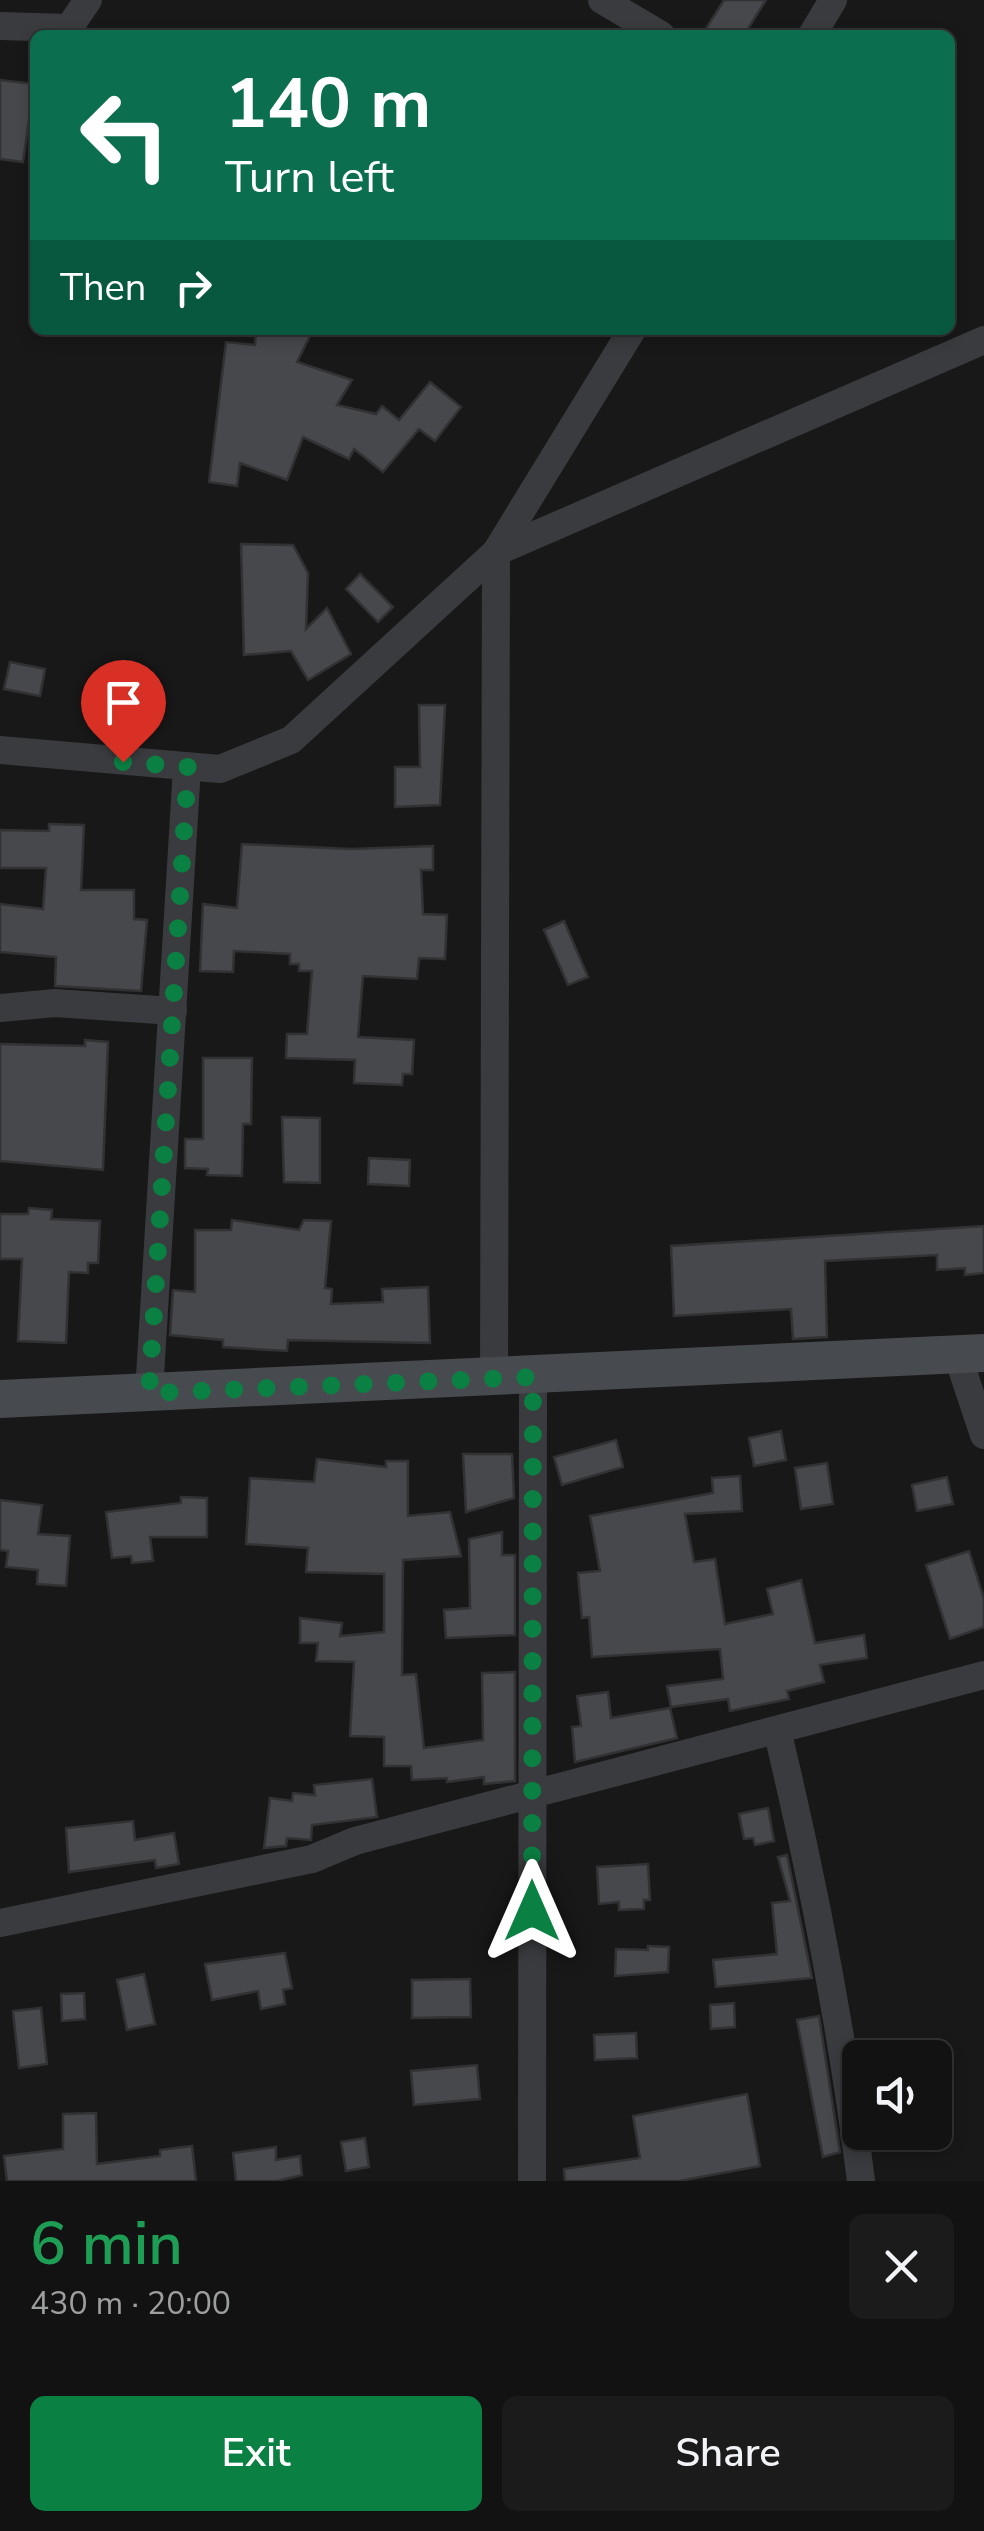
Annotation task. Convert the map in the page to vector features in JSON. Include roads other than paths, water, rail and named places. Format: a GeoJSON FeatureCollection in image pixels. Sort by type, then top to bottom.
{"type":"FeatureCollection","features":[{"type":"Feature","properties":{"kind":"main road"},"geometry":{"type":"LineString","coordinates":[[0,1399],[970,1354]]}},
{"type":"Feature","properties":{"kind":"street"},"geometry":{"type":"LineString","coordinates":[[73,30],[88,0]]}},
{"type":"Feature","properties":{"kind":"street"},"geometry":{"type":"LineString","coordinates":[[602,0],[653,30]]}},
{"type":"Feature","properties":{"kind":"street"},"geometry":{"type":"LineString","coordinates":[[815,30],[834,0]]}},
{"type":"Feature","properties":{"kind":"street"},"geometry":{"type":"LineString","coordinates":[[0,26],[48,30]]}},
{"type":"Feature","properties":{"kind":"street"},"geometry":{"type":"LineString","coordinates":[[0,750],[220,769],[291,740],[496,552],[629,335]]}},
{"type":"Feature","properties":{"kind":"street"},"geometry":{"type":"LineString","coordinates":[[496,552],[984,340]]}},
{"type":"Feature","properties":{"kind":"street"},"geometry":{"type":"LineString","coordinates":[[494,1378],[496,552]]}},
{"type":"Feature","properties":{"kind":"street"},"geometry":{"type":"LineString","coordinates":[[149,1393],[188,767]]}},
{"type":"Feature","properties":{"kind":"street"},"geometry":{"type":"LineString","coordinates":[[0,1008],[56,1004],[172,1011]]}},
{"type":"Feature","properties":{"kind":"street"},"geometry":{"type":"LineString","coordinates":[[970,1354],[984,1435]]}},
{"type":"Feature","properties":{"kind":"street"},"geometry":{"type":"LineString","coordinates":[[532,2181],[533,1377]]}},
{"type":"Feature","properties":{"kind":"street"},"geometry":{"type":"LineString","coordinates":[[0,1923],[312,1860],[355,1840],[984,1675]]}},
{"type":"Feature","properties":{"kind":"street"},"geometry":{"type":"LineString","coordinates":[[777,1730],[808,1860],[842,2036],[861,2181]]}}]}
